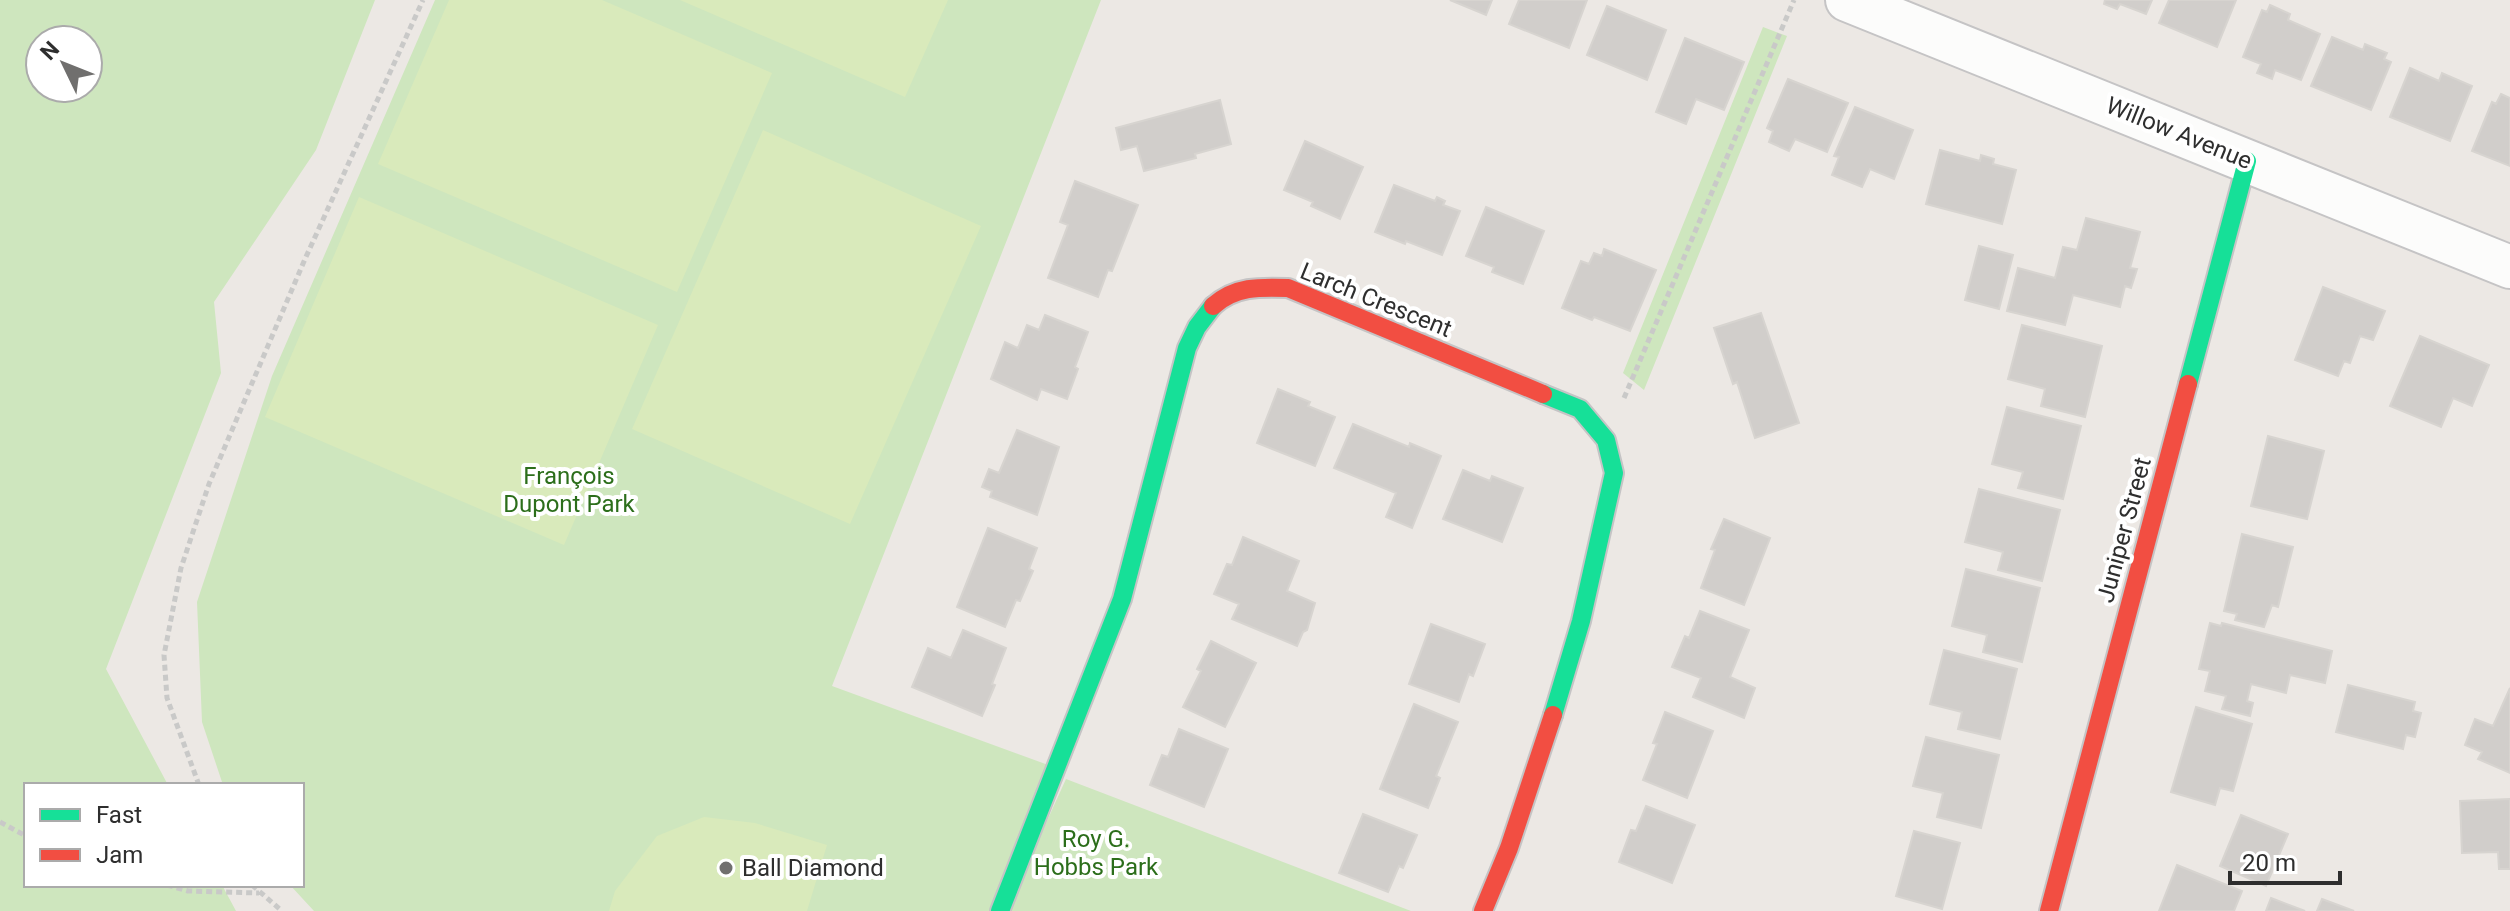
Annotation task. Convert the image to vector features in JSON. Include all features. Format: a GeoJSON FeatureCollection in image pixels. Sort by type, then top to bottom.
{"type":"FeatureCollection","features":[{"type":"Feature","properties":{"kind":"street","name":"Willow Avenue"},"geometry":{"type":"LineString","coordinates":[[1847,0],[2510,267]]}},
{"type":"Feature","properties":{"kind":"street","name":"Juniper Street"},"geometry":{"type":"LineString","coordinates":[[2049,911],[2247,161]]}},
{"type":"Feature","properties":{"kind":"street","name":"Larch Crescent"},"geometry":{"type":"LineString","coordinates":[[1000,911],[1122,599],[1187,348],[1197,322],[1215,303],[1249,288],[1288,288],[1580,409],[1606,440]]}},
{"type":"Feature","properties":{"kind":"street"},"geometry":{"type":"LineString","coordinates":[[1483,911],[1540,760],[1581,621],[1614,473],[1606,440]]}},
{"type":"Feature","properties":{"kind":"path"},"geometry":{"type":"LineString","coordinates":[[198,783],[167,698],[164,655],[181,568],[215,470],[305,259],[423,0]]}},
{"type":"Feature","properties":{"kind":"path"},"geometry":{"type":"LineString","coordinates":[[1606,440],[1794,0]]}},
{"type":"Feature","properties":{"kind":"path"},"geometry":{"type":"LineString","coordinates":[[0,822],[24,835]]}},
{"type":"Feature","properties":{"kind":"path"},"geometry":{"type":"LineString","coordinates":[[174,887],[188,891],[259,893]]}},
{"type":"Feature","properties":{"kind":"path"},"geometry":{"type":"LineString","coordinates":[[254,887],[282,911]]}},
{"type":"Feature","properties":{"kind":"green space"},"geometry":{"type":"Polygon","coordinates":[[[0,0],[375,0],[316,150],[214,302],[221,373],[106,669],[167,783],[24,783],[24,887],[223,887],[236,911],[0,911],[0,0]]]}},
{"type":"Feature","properties":{"kind":"green space","name":"François Dupont Park"},"geometry":{"type":"Polygon","coordinates":[[[435,0],[1101,0],[832,686],[1051,766],[994,911],[314,911],[292,887],[304,887],[304,783],[222,783],[202,722],[197,602],[272,376],[435,0]]]}},
{"type":"Feature","properties":{"kind":"green space"},"geometry":{"type":"Polygon","coordinates":[[[449,0],[602,0],[772,73],[677,292],[378,164],[449,0]]]}},
{"type":"Feature","properties":{"kind":"green space"},"geometry":{"type":"Polygon","coordinates":[[[680,0],[948,0],[905,97],[680,0]]]}},
{"type":"Feature","properties":{"kind":"green space"},"geometry":{"type":"Polygon","coordinates":[[[1763,27],[1787,36],[1644,390],[1623,373],[1763,27]]]}},
{"type":"Feature","properties":{"kind":"green space"},"geometry":{"type":"Polygon","coordinates":[[[763,130],[981,226],[850,524],[632,429],[763,130]]]}},
{"type":"Feature","properties":{"kind":"green space"},"geometry":{"type":"Polygon","coordinates":[[[359,197],[658,325],[564,545],[265,417],[359,197]]]}},
{"type":"Feature","properties":{"kind":"green space","name":"Roy G. Hobbs Park"},"geometry":{"type":"Polygon","coordinates":[[[1066,779],[1411,911],[1006,911],[1066,779]]]}},
{"type":"Feature","properties":{"kind":"green space","name":"Ball Diamond"},"geometry":{"type":"Polygon","coordinates":[[[704,817],[755,823],[827,845],[807,911],[609,911],[615,891],[657,836],[704,817]]]}},
{"type":"Feature","properties":{"kind":"building"},"geometry":{"type":"Polygon","coordinates":[[[1450,0],[1492,0],[1486,15],[1450,0]]]}},
{"type":"Feature","properties":{"kind":"building"},"geometry":{"type":"Polygon","coordinates":[[[1519,0],[1587,0],[1569,48],[1509,24],[1519,0]]]}},
{"type":"Feature","properties":{"kind":"building"},"geometry":{"type":"Polygon","coordinates":[[[2105,0],[2152,0],[2146,14],[2120,4],[2117,9],[2104,4],[2105,0]]]}},
{"type":"Feature","properties":{"kind":"building"},"geometry":{"type":"Polygon","coordinates":[[[2169,0],[2236,0],[2217,47],[2159,23],[2169,0]]]}},
{"type":"Feature","properties":{"kind":"building"},"geometry":{"type":"Polygon","coordinates":[[[2270,5],[2290,14],[2288,20],[2320,34],[2301,80],[2275,70],[2272,79],[2257,73],[2261,64],[2243,57],[2262,10],[2267,12],[2270,5]]]}},
{"type":"Feature","properties":{"kind":"building"},"geometry":{"type":"Polygon","coordinates":[[[1607,6],[1666,30],[1647,80],[1587,55],[1607,6]]]}},
{"type":"Feature","properties":{"kind":"building"},"geometry":{"type":"Polygon","coordinates":[[[2332,37],[2363,50],[2365,44],[2387,53],[2384,59],[2391,62],[2371,110],[2311,86],[2332,37]]]}},
{"type":"Feature","properties":{"kind":"building"},"geometry":{"type":"Polygon","coordinates":[[[1685,38],[1744,62],[1724,110],[1696,99],[1686,124],[1656,112],[1685,38]]]}},
{"type":"Feature","properties":{"kind":"building"},"geometry":{"type":"Polygon","coordinates":[[[2410,68],[2439,81],[2442,73],[2472,86],[2450,141],[2390,117],[2410,68]]]}},
{"type":"Feature","properties":{"kind":"building"},"geometry":{"type":"Polygon","coordinates":[[[1788,79],[1848,103],[1827,152],[1795,139],[1789,151],[1769,142],[1773,131],[1767,128],[1788,79]]]}},
{"type":"Feature","properties":{"kind":"building"},"geometry":{"type":"Polygon","coordinates":[[[2501,94],[2510,98],[2510,166],[2472,151],[2492,102],[2496,104],[2501,94]]]}},
{"type":"Feature","properties":{"kind":"building"},"geometry":{"type":"Polygon","coordinates":[[[1220,100],[1231,144],[1195,154],[1196,158],[1144,171],[1137,146],[1121,150],[1116,128],[1220,100]]]}},
{"type":"Feature","properties":{"kind":"building"},"geometry":{"type":"Polygon","coordinates":[[[1855,107],[1913,130],[1894,179],[1870,169],[1862,187],[1832,175],[1839,157],[1834,156],[1855,107]]]}},
{"type":"Feature","properties":{"kind":"building"},"geometry":{"type":"Polygon","coordinates":[[[1305,141],[1363,167],[1340,219],[1311,206],[1313,202],[1284,190],[1305,141]]]}},
{"type":"Feature","properties":{"kind":"building"},"geometry":{"type":"Polygon","coordinates":[[[1940,150],[1980,161],[1981,155],[1994,159],[1993,164],[2016,170],[2002,224],[1926,204],[1940,150]]]}},
{"type":"Feature","properties":{"kind":"building"},"geometry":{"type":"Polygon","coordinates":[[[1075,181],[1138,205],[1112,271],[1108,270],[1098,297],[1048,278],[1068,225],[1060,222],[1075,181]]]}},
{"type":"Feature","properties":{"kind":"building"},"geometry":{"type":"Polygon","coordinates":[[[1394,185],[1435,201],[1437,197],[1445,201],[1443,205],[1460,211],[1442,255],[1375,232],[1394,185]]]}},
{"type":"Feature","properties":{"kind":"building"},"geometry":{"type":"Polygon","coordinates":[[[1486,207],[1544,231],[1523,284],[1492,272],[1494,267],[1466,256],[1486,207]]]}},
{"type":"Feature","properties":{"kind":"building"},"geometry":{"type":"Polygon","coordinates":[[[2086,218],[2140,232],[2130,268],[2137,269],[2131,288],[2125,286],[2120,307],[2073,295],[2065,325],[2007,311],[2018,268],[2055,278],[2063,247],[2077,250],[2086,218]]]}},
{"type":"Feature","properties":{"kind":"building"},"geometry":{"type":"Polygon","coordinates":[[[1979,246],[2013,255],[1999,309],[1965,300],[1979,246]]]}},
{"type":"Feature","properties":{"kind":"building"},"geometry":{"type":"Polygon","coordinates":[[[1604,249],[1656,270],[1630,331],[1562,308],[1581,261],[1589,264],[1594,253],[1602,256],[1604,249]]]}},
{"type":"Feature","properties":{"kind":"building"},"geometry":{"type":"Polygon","coordinates":[[[2323,287],[2385,311],[2373,340],[2360,336],[2350,363],[2344,361],[2338,376],[2295,360],[2323,287]]]}},
{"type":"Feature","properties":{"kind":"building"},"geometry":{"type":"Polygon","coordinates":[[[1761,313],[1799,423],[1755,438],[1737,382],[1733,384],[1714,328],[1761,313]]]}},
{"type":"Feature","properties":{"kind":"building"},"geometry":{"type":"Polygon","coordinates":[[[1045,315],[1088,332],[1067,399],[1041,389],[1037,400],[991,379],[1005,342],[1018,348],[1027,325],[1039,330],[1045,315]]]}},
{"type":"Feature","properties":{"kind":"building"},"geometry":{"type":"Polygon","coordinates":[[[2022,325],[2102,346],[2085,417],[2041,406],[2045,389],[2008,379],[2022,325]]]}},
{"type":"Feature","properties":{"kind":"building"},"geometry":{"type":"Polygon","coordinates":[[[2420,336],[2489,365],[2472,406],[2453,398],[2441,427],[2390,406],[2420,336]]]}},
{"type":"Feature","properties":{"kind":"building"},"geometry":{"type":"Polygon","coordinates":[[[1278,389],[1310,402],[1308,406],[1335,417],[1315,466],[1257,443],[1278,389]]]}},
{"type":"Feature","properties":{"kind":"building"},"geometry":{"type":"Polygon","coordinates":[[[2007,407],[2081,426],[2063,499],[2018,488],[2023,472],[1992,464],[2007,407]]]}},
{"type":"Feature","properties":{"kind":"building"},"geometry":{"type":"Polygon","coordinates":[[[1353,424],[1409,447],[1410,443],[1441,456],[1412,528],[1386,517],[1396,493],[1334,468],[1353,424]]]}},
{"type":"Feature","properties":{"kind":"building"},"geometry":{"type":"Polygon","coordinates":[[[1017,430],[1059,447],[1037,515],[990,497],[992,491],[982,487],[989,469],[999,473],[1017,430]]]}},
{"type":"Feature","properties":{"kind":"building"},"geometry":{"type":"Polygon","coordinates":[[[2268,436],[2324,451],[2307,519],[2251,506],[2268,436]]]}},
{"type":"Feature","properties":{"kind":"building"},"geometry":{"type":"Polygon","coordinates":[[[1463,470],[1490,481],[1492,476],[1523,488],[1502,542],[1443,519],[1463,470]]]}},
{"type":"Feature","properties":{"kind":"building"},"geometry":{"type":"Polygon","coordinates":[[[1979,489],[2060,510],[2042,581],[1998,570],[2003,552],[1965,542],[1979,489]]]}},
{"type":"Feature","properties":{"kind":"building"},"geometry":{"type":"Polygon","coordinates":[[[1724,519],[1770,538],[1744,605],[1701,588],[1715,550],[1711,549],[1724,519]]]}},
{"type":"Feature","properties":{"kind":"building"},"geometry":{"type":"Polygon","coordinates":[[[988,528],[1037,548],[1029,569],[1033,571],[1005,627],[957,607],[988,528]]]}},
{"type":"Feature","properties":{"kind":"building"},"geometry":{"type":"Polygon","coordinates":[[[2242,534],[2293,547],[2278,607],[2272,605],[2264,627],[2235,620],[2237,614],[2224,611],[2242,534]]]}},
{"type":"Feature","properties":{"kind":"building"},"geometry":{"type":"Polygon","coordinates":[[[1243,537],[1299,561],[1287,591],[1315,603],[1307,630],[1297,646],[1232,619],[1239,604],[1214,594],[1227,564],[1232,565],[1243,537]]]}},
{"type":"Feature","properties":{"kind":"building"},"geometry":{"type":"Polygon","coordinates":[[[1966,569],[2040,588],[2022,662],[1983,652],[1987,635],[1952,626],[1966,569]]]}},
{"type":"Feature","properties":{"kind":"building"},"geometry":{"type":"Polygon","coordinates":[[[1700,611],[1749,630],[1730,677],[1755,688],[1744,718],[1693,697],[1701,678],[1672,667],[1700,611]]]}},
{"type":"Feature","properties":{"kind":"building"},"geometry":{"type":"Polygon","coordinates":[[[2210,623],[2221,626],[2222,623],[2332,651],[2325,683],[2290,675],[2286,693],[2251,684],[2247,701],[2253,703],[2250,716],[2222,709],[2226,696],[2205,691],[2210,671],[2199,669],[2210,623]]]}},
{"type":"Feature","properties":{"kind":"building"},"geometry":{"type":"Polygon","coordinates":[[[1431,624],[1485,644],[1459,702],[1409,684],[1431,624]]]}},
{"type":"Feature","properties":{"kind":"building"},"geometry":{"type":"Polygon","coordinates":[[[963,630],[1006,648],[982,716],[912,687],[928,648],[951,658],[963,630]]]}},
{"type":"Feature","properties":{"kind":"building"},"geometry":{"type":"Polygon","coordinates":[[[1211,641],[1256,663],[1225,727],[1183,707],[1201,671],[1197,669],[1211,641]]]}},
{"type":"Feature","properties":{"kind":"building"},"geometry":{"type":"Polygon","coordinates":[[[1944,650],[2017,669],[2000,739],[1958,729],[1962,712],[1930,704],[1944,650]]]}},
{"type":"Feature","properties":{"kind":"building"},"geometry":{"type":"Polygon","coordinates":[[[2348,685],[2415,702],[2413,711],[2421,713],[2415,737],[2406,735],[2403,749],[2336,732],[2348,685]]]}},
{"type":"Feature","properties":{"kind":"building"},"geometry":{"type":"Polygon","coordinates":[[[2510,688],[2510,773],[2478,759],[2482,752],[2465,745],[2475,719],[2493,726],[2510,688]]]}},
{"type":"Feature","properties":{"kind":"building"},"geometry":{"type":"Polygon","coordinates":[[[1414,704],[1458,722],[1436,776],[1440,778],[1428,808],[1380,789],[1414,704]]]}},
{"type":"Feature","properties":{"kind":"building"},"geometry":{"type":"Polygon","coordinates":[[[2196,707],[2252,724],[2233,791],[2220,788],[2215,805],[2171,792],[2196,707]]]}},
{"type":"Feature","properties":{"kind":"building"},"geometry":{"type":"Polygon","coordinates":[[[1665,712],[1713,731],[1687,798],[1643,780],[1665,712]]]}},
{"type":"Feature","properties":{"kind":"building"},"geometry":{"type":"Polygon","coordinates":[[[1179,729],[1228,749],[1204,807],[1150,785],[1162,755],[1168,757],[1179,729]]]}},
{"type":"Feature","properties":{"kind":"building"},"geometry":{"type":"Polygon","coordinates":[[[1926,737],[1999,755],[1981,828],[1937,817],[1943,793],[1913,786],[1926,737]]]}},
{"type":"Feature","properties":{"kind":"building"},"geometry":{"type":"Polygon","coordinates":[[[2510,799],[2510,869],[2499,869],[2498,852],[2462,853],[2460,801],[2510,799]]]}},
{"type":"Feature","properties":{"kind":"building"},"geometry":{"type":"Polygon","coordinates":[[[1646,806],[1695,825],[1672,883],[1619,862],[1631,830],[1636,831],[1646,806]]]}},
{"type":"Feature","properties":{"kind":"building"},"geometry":{"type":"Polygon","coordinates":[[[1363,814],[1417,835],[1403,868],[1399,866],[1388,892],[1339,873],[1363,814]]]}},
{"type":"Feature","properties":{"kind":"building"},"geometry":{"type":"Polygon","coordinates":[[[2241,815],[2288,834],[2266,886],[2220,866],[2241,815]]]}},
{"type":"Feature","properties":{"kind":"building"},"geometry":{"type":"Polygon","coordinates":[[[1914,831],[1960,843],[1942,909],[1896,896],[1914,831]]]}},
{"type":"Feature","properties":{"kind":"building"},"geometry":{"type":"Polygon","coordinates":[[[2177,865],[2242,891],[2234,911],[2159,911],[2177,865]]]}},
{"type":"Feature","properties":{"kind":"building"},"geometry":{"type":"Polygon","coordinates":[[[2271,898],[2305,911],[2266,911],[2271,898]]]}},
{"type":"Feature","properties":{"kind":"building"},"geometry":{"type":"Polygon","coordinates":[[[2322,899],[2354,911],[2317,911],[2322,899]]]}},
{"type":"Feature","properties":{"kind":"traffic: fast"},"geometry":{"type":"LineString","coordinates":[[2188,384],[2247,161]]}},
{"type":"Feature","properties":{"kind":"traffic: fast"},"geometry":{"type":"LineString","coordinates":[[1000,911],[1122,599],[1187,348],[1197,327],[1213,306]]}},
{"type":"Feature","properties":{"kind":"traffic: fast"},"geometry":{"type":"LineString","coordinates":[[1543,394],[1580,409],[1606,440],[1614,473],[1581,621],[1553,715]]}},
{"type":"Feature","properties":{"kind":"traffic: jam"},"geometry":{"type":"LineString","coordinates":[[1213,306],[1239,291],[1288,288],[1543,394]]}},
{"type":"Feature","properties":{"kind":"traffic: jam"},"geometry":{"type":"LineString","coordinates":[[2049,911],[2188,384]]}},
{"type":"Feature","properties":{"kind":"traffic: jam"},"geometry":{"type":"LineString","coordinates":[[1483,911],[1509,848],[1553,715]]}},
{"type":"Feature","properties":{"kind":"place","name":"Ball Diamond"},"geometry":{"type":"Point","coordinates":[726,868]}}]}
